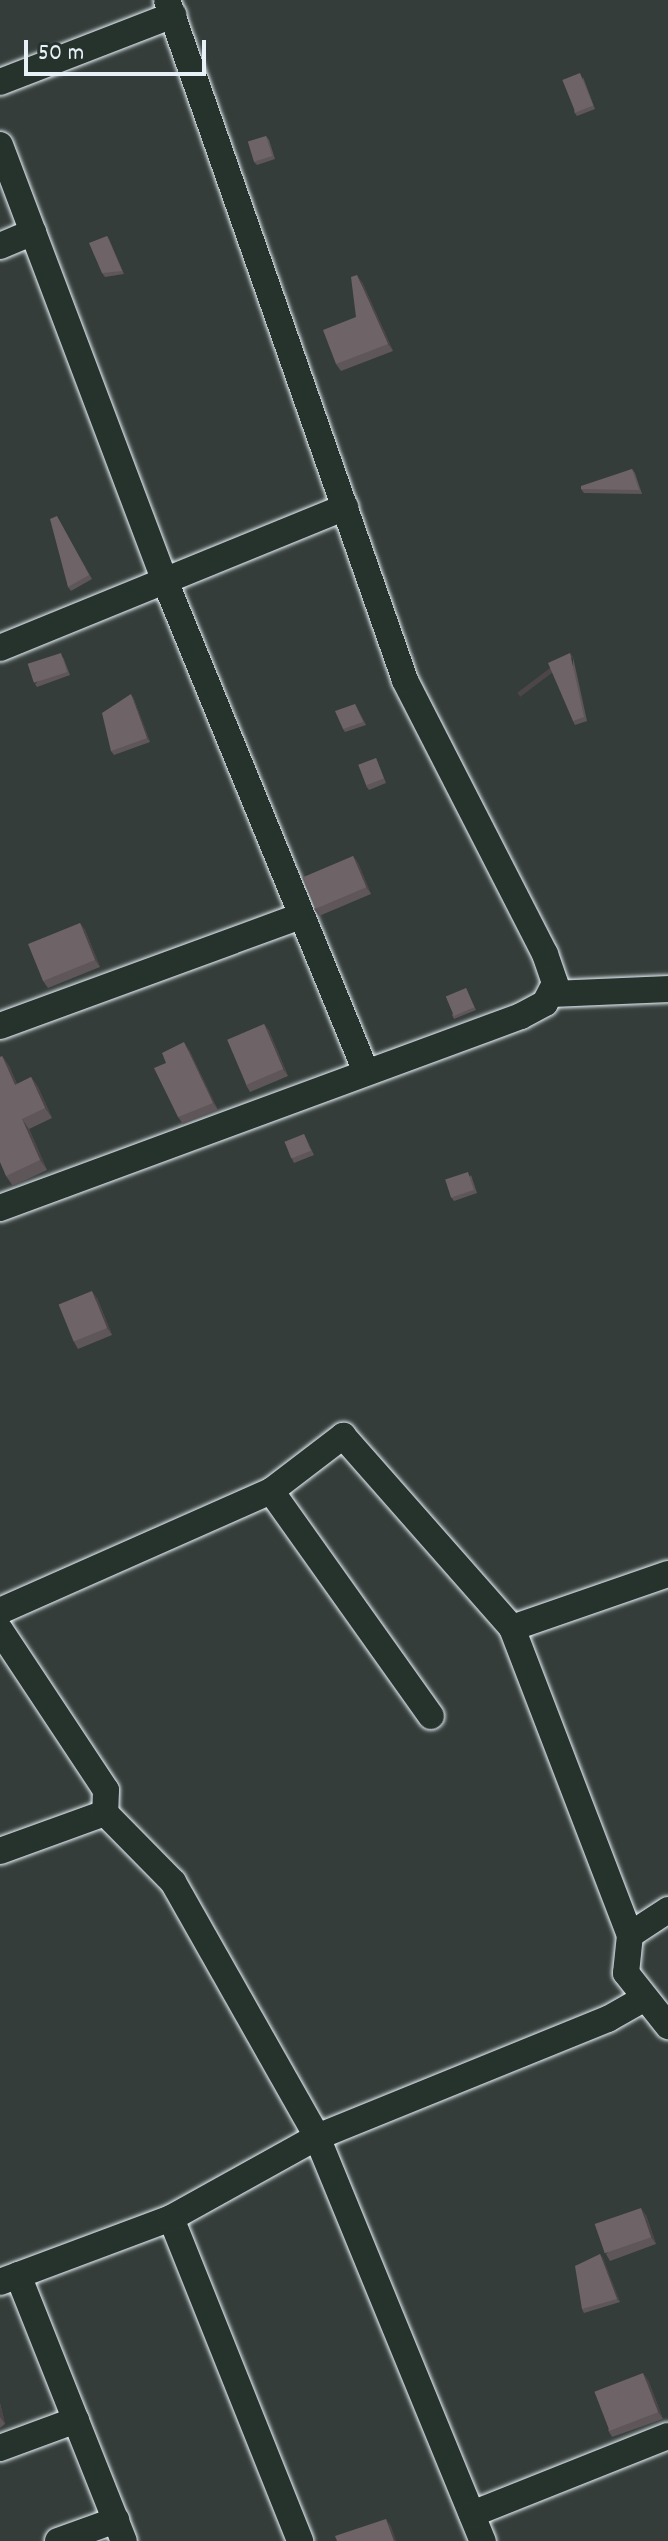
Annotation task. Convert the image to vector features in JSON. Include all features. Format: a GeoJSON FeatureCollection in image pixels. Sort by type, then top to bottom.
{"type":"FeatureCollection","features":[{"type":"Feature","properties":{"kind":"street"},"geometry":{"type":"LineString","coordinates":[[0,82],[170,8],[405,680],[545,954],[553,994]]}},
{"type":"Feature","properties":{"kind":"street"},"geometry":{"type":"LineString","coordinates":[[0,145],[165,581],[366,1072]]}},
{"type":"Feature","properties":{"kind":"street"},"geometry":{"type":"LineString","coordinates":[[0,246],[33,232]]}},
{"type":"Feature","properties":{"kind":"street"},"geometry":{"type":"LineString","coordinates":[[0,648],[345,507]]}},
{"type":"Feature","properties":{"kind":"street"},"geometry":{"type":"LineString","coordinates":[[0,1026],[301,916]]}},
{"type":"Feature","properties":{"kind":"street"},"geometry":{"type":"LineString","coordinates":[[0,1208],[521,1016],[553,994],[668,989]]}},
{"type":"Feature","properties":{"kind":"street"},"geometry":{"type":"LineString","coordinates":[[0,1611],[271,1491],[343,1436],[512,1628],[630,1935],[626,1973],[643,1999],[668,2026]]}},
{"type":"Feature","properties":{"kind":"street"},"geometry":{"type":"LineString","coordinates":[[271,1491],[431,1716]]}},
{"type":"Feature","properties":{"kind":"street"},"geometry":{"type":"LineString","coordinates":[[512,1628],[668,1574]]}},
{"type":"Feature","properties":{"kind":"street"},"geometry":{"type":"LineString","coordinates":[[0,1630],[106,1790],[105,1813],[173,1882],[317,2137],[483,2541]]}},
{"type":"Feature","properties":{"kind":"street"},"geometry":{"type":"LineString","coordinates":[[0,1851],[105,1813]]}},
{"type":"Feature","properties":{"kind":"street"},"geometry":{"type":"LineString","coordinates":[[630,1935],[668,1910]]}},
{"type":"Feature","properties":{"kind":"street"},"geometry":{"type":"LineString","coordinates":[[58,2541],[120,2530],[76,2420],[9,2278],[171,2218],[317,2137],[608,2019],[643,1999]]}},
{"type":"Feature","properties":{"kind":"street"},"geometry":{"type":"LineString","coordinates":[[171,2218],[300,2541]]}},
{"type":"Feature","properties":{"kind":"street"},"geometry":{"type":"LineString","coordinates":[[0,2448],[76,2420]]}},
{"type":"Feature","properties":{"kind":"street"},"geometry":{"type":"LineString","coordinates":[[472,2514],[668,2436]]}},
{"type":"Feature","properties":{"kind":"building"},"geometry":{"type":"Polygon","coordinates":[[[580,73],[593,105],[575,113],[562,80],[580,73]]]}},
{"type":"Feature","properties":{"kind":"building"},"geometry":{"type":"Polygon","coordinates":[[[266,136],[272,156],[254,162],[248,142],[266,136]]]}},
{"type":"Feature","properties":{"kind":"building"},"geometry":{"type":"Polygon","coordinates":[[[107,236],[122,271],[102,273],[89,243],[107,236]]]}},
{"type":"Feature","properties":{"kind":"building"},"geometry":{"type":"Polygon","coordinates":[[[357,275],[388,344],[336,364],[323,330],[356,317],[351,277],[357,275]]]}},
{"type":"Feature","properties":{"kind":"building"},"geometry":{"type":"Polygon","coordinates":[[[632,469],[639,490],[581,489],[581,486],[632,469]]]}},
{"type":"Feature","properties":{"kind":"building"},"geometry":{"type":"Polygon","coordinates":[[[57,516],[89,575],[68,587],[50,519],[57,516]]]}},
{"type":"Feature","properties":{"kind":"building"},"geometry":{"type":"Polygon","coordinates":[[[61,653],[67,672],[34,683],[28,664],[61,653]]]}},
{"type":"Feature","properties":{"kind":"building"},"geometry":{"type":"Polygon","coordinates":[[[570,653],[584,717],[573,721],[548,663],[570,653]]]}},
{"type":"Feature","properties":{"kind":"building"},"geometry":{"type":"Polygon","coordinates":[[[131,694],[147,738],[111,751],[102,713],[131,694]]]}},
{"type":"Feature","properties":{"kind":"building"},"geometry":{"type":"Polygon","coordinates":[[[355,704],[363,722],[343,729],[335,711],[355,704]]]}},
{"type":"Feature","properties":{"kind":"building"},"geometry":{"type":"Polygon","coordinates":[[[376,758],[384,779],[366,785],[358,765],[376,758]]]}},
{"type":"Feature","properties":{"kind":"building"},"geometry":{"type":"Polygon","coordinates":[[[353,856],[366,887],[316,909],[302,877],[353,856]]]}},
{"type":"Feature","properties":{"kind":"building"},"geometry":{"type":"Polygon","coordinates":[[[80,923],[95,960],[43,981],[28,944],[80,923]]]}},
{"type":"Feature","properties":{"kind":"building"},"geometry":{"type":"Polygon","coordinates":[[[466,988],[474,1007],[454,1016],[446,997],[466,988]]]}},
{"type":"Feature","properties":{"kind":"building"},"geometry":{"type":"Polygon","coordinates":[[[264,1024],[283,1069],[246,1085],[227,1040],[264,1024]]]}},
{"type":"Feature","properties":{"kind":"building"},"geometry":{"type":"Polygon","coordinates":[[[184,1042],[213,1103],[178,1117],[154,1068],[166,1063],[162,1053],[184,1042]]]}},
{"type":"Feature","properties":{"kind":"building"},"geometry":{"type":"Polygon","coordinates":[[[2,1056],[15,1085],[31,1077],[45,1108],[22,1119],[40,1160],[6,1176],[0,1162],[2,1056]]]}},
{"type":"Feature","properties":{"kind":"building"},"geometry":{"type":"Polygon","coordinates":[[[304,1134],[311,1151],[291,1159],[285,1142],[304,1134]]]}},
{"type":"Feature","properties":{"kind":"building"},"geometry":{"type":"Polygon","coordinates":[[[468,1172],[474,1190],[451,1197],[445,1179],[468,1172]]]}},
{"type":"Feature","properties":{"kind":"building"},"geometry":{"type":"Polygon","coordinates":[[[92,1291],[107,1328],[74,1342],[59,1304],[92,1291]]]}},
{"type":"Feature","properties":{"kind":"building"},"geometry":{"type":"Polygon","coordinates":[[[641,2208],[651,2237],[605,2253],[595,2224],[641,2208]]]}},
{"type":"Feature","properties":{"kind":"building"},"geometry":{"type":"Polygon","coordinates":[[[600,2254],[617,2299],[582,2309],[575,2266],[600,2254]]]}},
{"type":"Feature","properties":{"kind":"building"},"geometry":{"type":"Polygon","coordinates":[[[643,2373],[658,2412],[610,2431],[594,2392],[643,2373]]]}},
{"type":"Feature","properties":{"kind":"building"},"geometry":{"type":"Polygon","coordinates":[[[386,2519],[394,2541],[337,2541],[335,2536],[386,2519]]]}}]}
